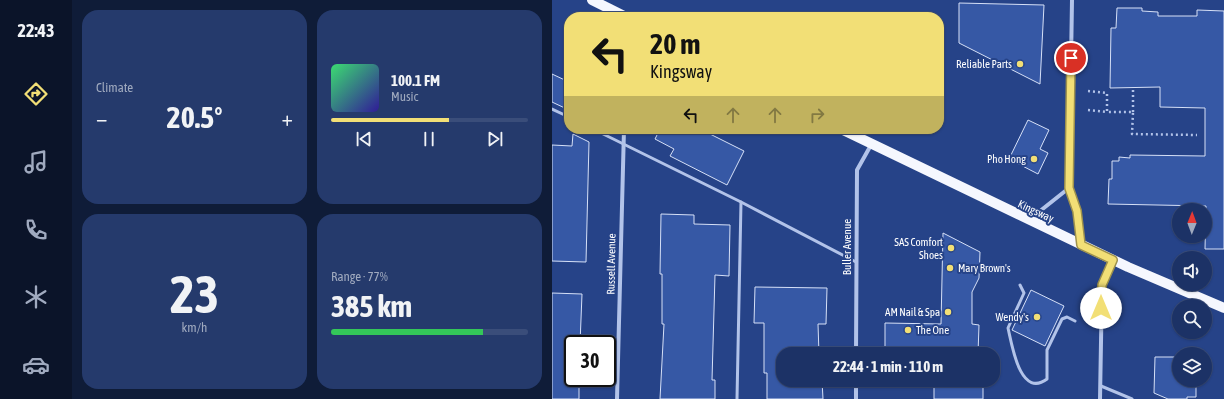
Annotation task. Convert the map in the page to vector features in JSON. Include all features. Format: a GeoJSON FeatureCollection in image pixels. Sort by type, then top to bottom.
{"type":"FeatureCollection","features":[{"type":"Feature","properties":{"kind":"main road"},"geometry":{"type":"LineString","coordinates":[[592,0],[609,12]]}},
{"type":"Feature","properties":{"kind":"main road","name":"Kingsway"},"geometry":{"type":"LineString","coordinates":[[850,134],[1113,260],[1224,308]]}},
{"type":"Feature","properties":{"kind":"street"},"geometry":{"type":"LineString","coordinates":[[1072,0],[1069,188],[1077,211],[1081,245]]}},
{"type":"Feature","properties":{"kind":"street","name":"Russell Avenue"},"geometry":{"type":"LineString","coordinates":[[617,399],[624,134]]}},
{"type":"Feature","properties":{"kind":"street","name":"Buller Avenue"},"geometry":{"type":"LineString","coordinates":[[856,347],[857,170],[871,145]]}},
{"type":"Feature","properties":{"kind":"street"},"geometry":{"type":"LineString","coordinates":[[1029,220],[1069,188]]}},
{"type":"Feature","properties":{"kind":"street"},"geometry":{"type":"LineString","coordinates":[[1100,399],[1102,285],[1113,260]]}},
{"type":"Feature","properties":{"kind":"street"},"geometry":{"type":"LineString","coordinates":[[856,387],[856,399]]}},
{"type":"Feature","properties":{"kind":"lane"},"geometry":{"type":"LineString","coordinates":[[552,109],[564,115]]}},
{"type":"Feature","properties":{"kind":"lane"},"geometry":{"type":"LineString","coordinates":[[603,134],[741,202],[856,262]]}},
{"type":"Feature","properties":{"kind":"lane"},"geometry":{"type":"LineString","coordinates":[[737,399],[741,202]]}},
{"type":"Feature","properties":{"kind":"lane"},"geometry":{"type":"LineString","coordinates":[[1020,285],[1024,293],[1008,328],[1022,377],[1027,384],[1034,386],[1041,384],[1047,379],[1046,350],[1062,319],[1067,317],[1075,321]]}},
{"type":"Feature","properties":{"kind":"lane"},"geometry":{"type":"LineString","coordinates":[[1101,386],[1132,399]]}},
{"type":"Feature","properties":{"kind":"path"},"geometry":{"type":"LineString","coordinates":[[1133,88],[1132,134],[1197,135]]}},
{"type":"Feature","properties":{"kind":"path"},"geometry":{"type":"LineString","coordinates":[[1088,91],[1107,93],[1107,112]]}},
{"type":"Feature","properties":{"kind":"path"},"geometry":{"type":"LineString","coordinates":[[1088,110],[1133,112]]}},
{"type":"Feature","properties":{"kind":"building","name":"Reliable Parts"},"geometry":{"type":"Polygon","coordinates":[[[959,3],[1044,5],[1040,84],[959,43],[959,3]]]}},
{"type":"Feature","properties":{"kind":"building"},"geometry":{"type":"Polygon","coordinates":[[[1117,8],[1142,8],[1142,11],[1158,12],[1158,16],[1197,16],[1197,10],[1224,11],[1224,249],[1205,249],[1205,243],[1212,243],[1212,203],[1172,203],[1172,205],[1108,204],[1109,179],[1112,179],[1112,161],[1119,161],[1119,157],[1130,158],[1130,155],[1205,156],[1205,108],[1160,107],[1160,87],[1110,88],[1111,28],[1116,28],[1117,8]]]}},
{"type":"Feature","properties":{"kind":"building"},"geometry":{"type":"Polygon","coordinates":[[[552,74],[564,80],[564,108],[552,102],[552,74]]]}},
{"type":"Feature","properties":{"kind":"building"},"geometry":{"type":"Polygon","coordinates":[[[1028,120],[1049,130],[1040,149],[1048,153],[1038,174],[1009,159],[1028,120]]]}},
{"type":"Feature","properties":{"kind":"building"},"geometry":{"type":"Polygon","coordinates":[[[573,134],[589,142],[586,262],[552,261],[552,145],[572,146],[573,134]]]}},
{"type":"Feature","properties":{"kind":"building"},"geometry":{"type":"Polygon","coordinates":[[[658,134],[710,134],[744,151],[727,185],[670,156],[674,149],[655,139],[658,134]]]}},
{"type":"Feature","properties":{"kind":"building"},"geometry":{"type":"Polygon","coordinates":[[[661,214],[694,215],[694,224],[730,225],[729,276],[715,275],[712,380],[715,380],[715,399],[660,399],[664,324],[662,324],[662,274],[660,274],[661,214]]]}},
{"type":"Feature","properties":{"kind":"building"},"geometry":{"type":"Polygon","coordinates":[[[943,233],[980,252],[979,278],[972,292],[972,324],[979,325],[978,347],[885,347],[885,323],[941,324],[943,233]]]}},
{"type":"Feature","properties":{"kind":"building"},"geometry":{"type":"Polygon","coordinates":[[[755,287],[827,288],[826,324],[818,324],[819,347],[776,347],[776,387],[822,387],[823,399],[767,399],[767,373],[764,373],[764,323],[754,323],[755,287]]]}},
{"type":"Feature","properties":{"kind":"building"},"geometry":{"type":"Polygon","coordinates":[[[1031,290],[1064,306],[1045,346],[1012,330],[1031,290]]]}},
{"type":"Feature","properties":{"kind":"building"},"geometry":{"type":"Polygon","coordinates":[[[552,293],[582,294],[580,335],[564,335],[564,387],[579,387],[579,399],[552,399],[552,293]]]}},
{"type":"Feature","properties":{"kind":"building"},"geometry":{"type":"Polygon","coordinates":[[[1155,357],[1172,357],[1172,387],[1196,387],[1196,397],[1187,397],[1187,399],[1168,399],[1154,393],[1155,357]]]}},
{"type":"Feature","properties":{"kind":"building"},"geometry":{"type":"Polygon","coordinates":[[[934,387],[983,387],[983,399],[934,399],[934,387]]]}},
{"type":"Feature","properties":{"kind":"place","name":"Reliable Parts"},"geometry":{"type":"Point","coordinates":[1020,64]}},
{"type":"Feature","properties":{"kind":"place","name":"Pho Hong"},"geometry":{"type":"Point","coordinates":[1034,159]}},
{"type":"Feature","properties":{"kind":"place","name":"SAS Comfort Shoes"},"geometry":{"type":"Point","coordinates":[951,248]}},
{"type":"Feature","properties":{"kind":"place","name":"Mary Brown's"},"geometry":{"type":"Point","coordinates":[950,268]}},
{"type":"Feature","properties":{"kind":"place","name":"AM Nail & Spa"},"geometry":{"type":"Point","coordinates":[948,312]}},
{"type":"Feature","properties":{"kind":"place","name":"Wendy's"},"geometry":{"type":"Point","coordinates":[1037,317]}},
{"type":"Feature","properties":{"kind":"place","name":"The One"},"geometry":{"type":"Point","coordinates":[908,330]}},
{"type":"Feature","properties":{"kind":"route"},"geometry":{"type":"LineString","coordinates":[[1071,58],[1069,188],[1077,211],[1081,245],[1113,260],[1102,285],[1101,308]]}}]}
